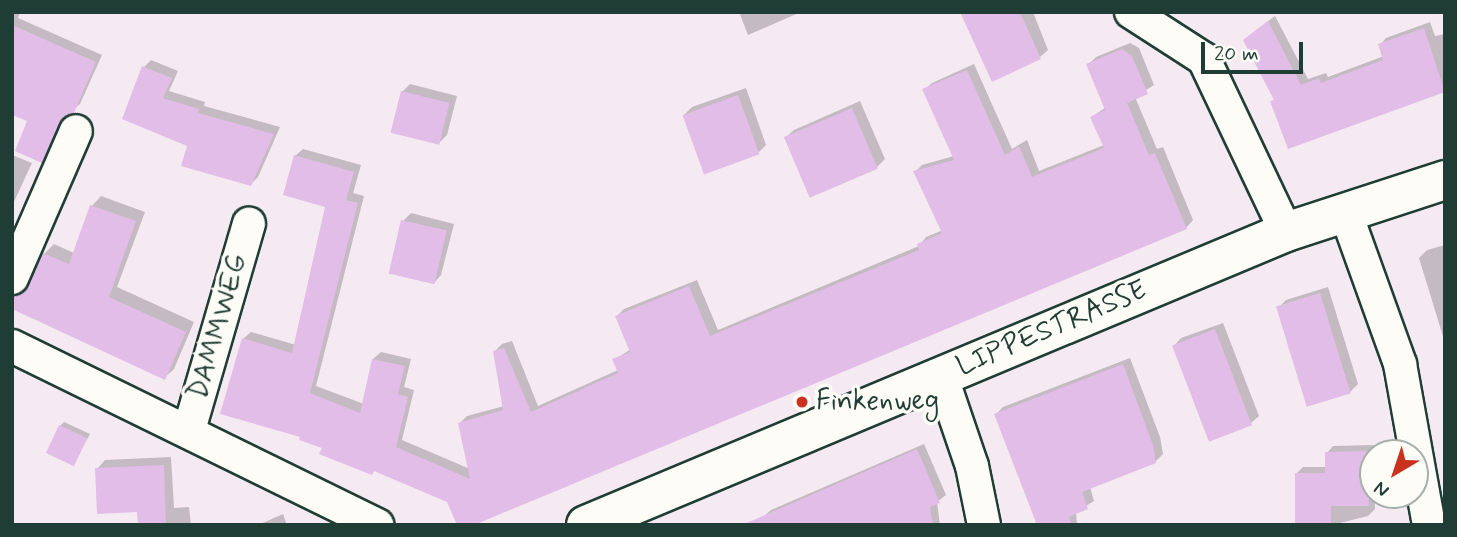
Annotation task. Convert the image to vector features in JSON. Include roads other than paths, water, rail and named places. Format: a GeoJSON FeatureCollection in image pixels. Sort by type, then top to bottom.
{"type":"FeatureCollection","features":[{"type":"Feature","properties":{"kind":"main road","name":"LIPPESTRASSE"},"geometry":{"type":"LineString","coordinates":[[586,525],[1286,232],[1445,180]]}},
{"type":"Feature","properties":{"kind":"street"},"geometry":{"type":"LineString","coordinates":[[1130,12],[1204,59],[1286,232]]}},
{"type":"Feature","properties":{"kind":"street"},"geometry":{"type":"LineString","coordinates":[[12,278],[76,131]]}},
{"type":"Feature","properties":{"kind":"street"},"geometry":{"type":"LineString","coordinates":[[1345,211],[1400,364],[1429,525]]}},
{"type":"Feature","properties":{"kind":"street","name":"DAMMWEG"},"geometry":{"type":"LineString","coordinates":[[189,430],[249,224]]}},
{"type":"Feature","properties":{"kind":"street","name":"DAMMWEG"},"geometry":{"type":"LineString","coordinates":[[12,346],[189,430],[378,525]]}},
{"type":"Feature","properties":{"kind":"street"},"geometry":{"type":"LineString","coordinates":[[941,375],[972,466],[984,525]]}},
{"type":"Feature","properties":{"kind":"place","name":"Finkenweg"},"geometry":{"type":"Point","coordinates":[802,402]}}]}
